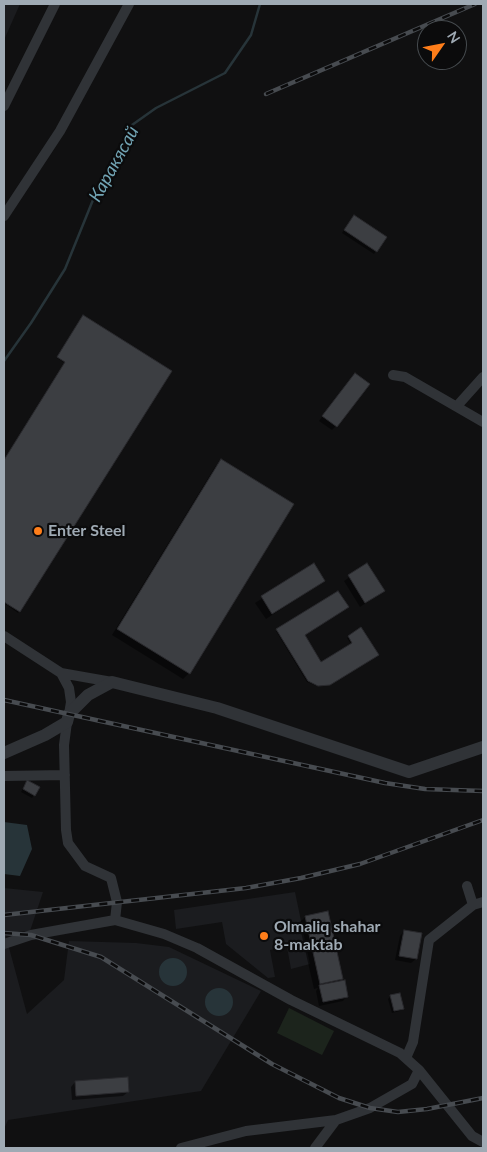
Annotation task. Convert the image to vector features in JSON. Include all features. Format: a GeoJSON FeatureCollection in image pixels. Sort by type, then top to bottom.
{"type":"FeatureCollection","features":[{"type":"Feature","properties":{"kind":"street"},"geometry":{"type":"LineString","coordinates":[[4,106],[55,4]]}},
{"type":"Feature","properties":{"kind":"street"},"geometry":{"type":"LineString","coordinates":[[4,216],[60,131],[129,4]]}},
{"type":"Feature","properties":{"kind":"street"},"geometry":{"type":"LineString","coordinates":[[393,375],[405,377],[483,422]]}},
{"type":"Feature","properties":{"kind":"street"},"geometry":{"type":"LineString","coordinates":[[457,406],[483,377]]}},
{"type":"Feature","properties":{"kind":"street"},"geometry":{"type":"LineString","coordinates":[[4,636],[61,673],[112,682],[216,708],[410,772],[483,747]]}},
{"type":"Feature","properties":{"kind":"street"},"geometry":{"type":"LineString","coordinates":[[61,673],[69,688],[71,702],[64,745],[68,843],[85,866],[111,878],[117,902],[115,920]]}},
{"type":"Feature","properties":{"kind":"street"},"geometry":{"type":"LineString","coordinates":[[4,753],[45,735],[68,718],[88,695],[112,682]]}},
{"type":"Feature","properties":{"kind":"street"},"geometry":{"type":"LineString","coordinates":[[45,735],[64,745]]}},
{"type":"Feature","properties":{"kind":"street"},"geometry":{"type":"LineString","coordinates":[[4,776],[65,775]]}},
{"type":"Feature","properties":{"kind":"street"},"geometry":{"type":"LineString","coordinates":[[406,1058],[413,1042],[429,940],[478,903],[467,886]]}},
{"type":"Feature","properties":{"kind":"street"},"geometry":{"type":"LineString","coordinates":[[4,944],[31,935],[115,920],[164,934],[197,948],[250,979],[400,1053],[419,1070],[472,1136],[483,1142]]}},
{"type":"Feature","properties":{"kind":"street"},"geometry":{"type":"LineString","coordinates":[[181,1148],[246,1131],[336,1120],[370,1108],[412,1084],[419,1070]]}},
{"type":"Feature","properties":{"kind":"street"},"geometry":{"type":"LineString","coordinates":[[315,1148],[336,1120]]}},
{"type":"Feature","properties":{"kind":"shaded area"},"geometry":{"type":"Polygon","coordinates":[[[4,4],[20,4],[4,40],[4,4]]]}},
{"type":"Feature","properties":{"kind":"shaded area"},"geometry":{"type":"Polygon","coordinates":[[[4,822],[27,825],[32,849],[20,876],[4,874],[4,822]]]}},
{"type":"Feature","properties":{"kind":"shaded area"},"geometry":{"type":"Polygon","coordinates":[[[4,888],[43,892],[30,931],[5,933],[27,1014],[64,980],[69,941],[136,943],[169,947],[261,991],[201,1091],[8,1120],[4,1129],[4,888]]]}},
{"type":"Feature","properties":{"kind":"shaded area","name":"Olmaliq shahar 8-maktab"},"geometry":{"type":"Polygon","coordinates":[[[295,892],[310,964],[291,969],[287,947],[270,950],[275,977],[268,978],[226,944],[222,922],[176,929],[174,910],[295,892]]]}},
{"type":"Feature","properties":{"kind":"shaded area"},"geometry":{"type":"Polygon","coordinates":[[[173,958],[183,962],[187,972],[183,982],[173,986],[163,982],[159,972],[163,962],[173,958]]]}},
{"type":"Feature","properties":{"kind":"shaded area"},"geometry":{"type":"Polygon","coordinates":[[[219,988],[229,992],[233,1002],[229,1012],[219,1016],[209,1012],[205,1002],[209,992],[219,988]]]}},
{"type":"Feature","properties":{"kind":"shaded area"},"geometry":{"type":"Polygon","coordinates":[[[289,1008],[334,1031],[322,1055],[277,1033],[289,1008]]]}},
{"type":"Feature","properties":{"kind":"building"},"geometry":{"type":"Polygon","coordinates":[[[354,215],[387,237],[377,252],[344,230],[354,215]]]}},
{"type":"Feature","properties":{"kind":"building","name":"Enter Steel"},"geometry":{"type":"Polygon","coordinates":[[[83,315],[172,371],[20,612],[4,602],[4,460],[65,362],[57,357],[83,315]]]}},
{"type":"Feature","properties":{"kind":"building"},"geometry":{"type":"Polygon","coordinates":[[[355,373],[370,384],[337,427],[322,416],[355,373]]]}},
{"type":"Feature","properties":{"kind":"building"},"geometry":{"type":"Polygon","coordinates":[[[221,459],[294,504],[190,674],[117,629],[221,459]]]}},
{"type":"Feature","properties":{"kind":"building"},"geometry":{"type":"Polygon","coordinates":[[[314,563],[325,581],[272,614],[261,596],[314,563]]]}},
{"type":"Feature","properties":{"kind":"building"},"geometry":{"type":"Polygon","coordinates":[[[367,563],[385,591],[365,603],[348,575],[367,563]]]}},
{"type":"Feature","properties":{"kind":"building"},"geometry":{"type":"Polygon","coordinates":[[[338,591],[349,607],[305,635],[321,662],[352,643],[348,636],[361,627],[379,655],[330,685],[318,686],[308,681],[276,629],[338,591]]]}},
{"type":"Feature","properties":{"kind":"building"},"geometry":{"type":"Polygon","coordinates":[[[27,780],[40,787],[35,796],[23,789],[27,780]]]}},
{"type":"Feature","properties":{"kind":"building"},"geometry":{"type":"Polygon","coordinates":[[[328,911],[343,979],[320,984],[305,916],[328,911]]]}},
{"type":"Feature","properties":{"kind":"building"},"geometry":{"type":"Polygon","coordinates":[[[404,930],[422,933],[417,959],[399,956],[404,930]]]}},
{"type":"Feature","properties":{"kind":"building"},"geometry":{"type":"Polygon","coordinates":[[[345,980],[348,997],[323,1002],[319,985],[345,980]]]}},
{"type":"Feature","properties":{"kind":"building"},"geometry":{"type":"Polygon","coordinates":[[[400,993],[404,1009],[394,1011],[390,995],[400,993]]]}},
{"type":"Feature","properties":{"kind":"building"},"geometry":{"type":"Polygon","coordinates":[[[128,1077],[129,1092],[76,1096],[75,1081],[128,1077]]]}},
{"type":"Feature","properties":{"kind":"waterway","name":"Каракясай"},"geometry":{"type":"LineString","coordinates":[[4,361],[31,323],[65,269],[95,195],[132,125],[156,108],[225,73],[251,35],[260,4]]}},
{"type":"Feature","properties":{"kind":"railway"},"geometry":{"type":"LineString","coordinates":[[266,94],[475,4]]}},
{"type":"Feature","properties":{"kind":"railway"},"geometry":{"type":"LineString","coordinates":[[4,700],[385,783],[425,789],[483,791]]}},
{"type":"Feature","properties":{"kind":"railway"},"geometry":{"type":"LineString","coordinates":[[4,915],[246,888],[301,878],[360,864],[483,820]]}},
{"type":"Feature","properties":{"kind":"railway"},"geometry":{"type":"LineString","coordinates":[[4,933],[31,935],[101,957],[272,1064],[339,1098],[370,1108],[398,1112],[427,1109],[483,1098]]}},
{"type":"Feature","properties":{"kind":"place","name":"Enter Steel"},"geometry":{"type":"Point","coordinates":[38,531]}},
{"type":"Feature","properties":{"kind":"place","name":"Olmaliq shahar 8-maktab"},"geometry":{"type":"Point","coordinates":[264,936]}}]}
